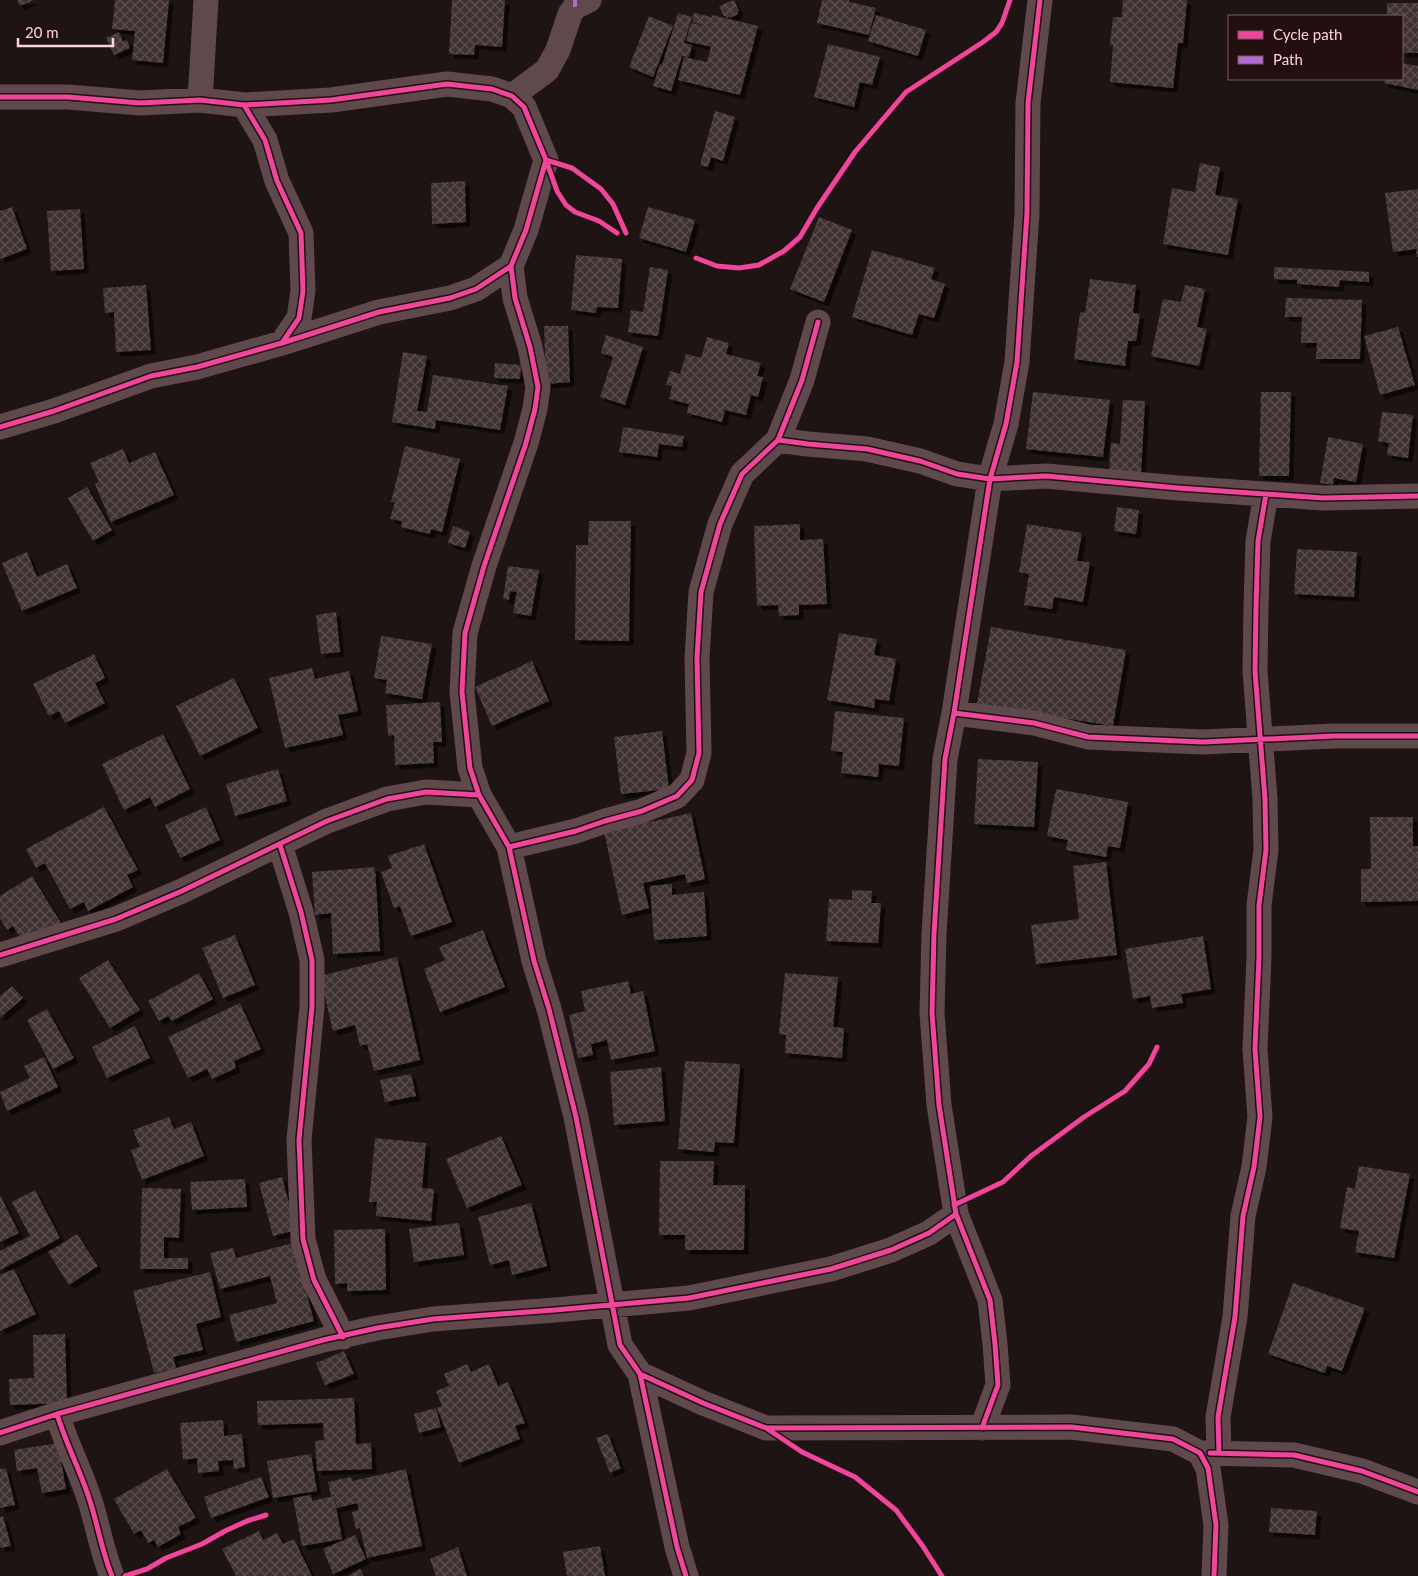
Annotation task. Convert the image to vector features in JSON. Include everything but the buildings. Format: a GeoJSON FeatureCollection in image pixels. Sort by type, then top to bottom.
{"type":"FeatureCollection","features":[{"type":"Feature","properties":{"kind":"street"},"geometry":{"type":"LineString","coordinates":[[200,100],[206,0]]}},
{"type":"Feature","properties":{"kind":"street"},"geometry":{"type":"LineString","coordinates":[[512,96],[547,70],[558,50],[570,14],[575,7],[589,0]]}},
{"type":"Feature","properties":{"kind":"street"},"geometry":{"type":"LineString","coordinates":[[982,1428],[998,1385],[990,1300],[956,1214],[939,1104],[932,1013],[934,934],[945,759],[954,713],[990,479],[1006,424],[1017,362],[1027,213],[1028,103],[1040,0]]}},
{"type":"Feature","properties":{"kind":"street"},"geometry":{"type":"LineString","coordinates":[[0,97],[68,97],[140,103],[200,100],[244,105],[331,100],[447,84],[492,89],[512,96],[524,107],[546,160],[526,230],[511,266],[515,298],[530,347],[538,387],[535,410],[526,443],[484,566],[465,633],[462,692],[470,768],[479,795],[509,847],[534,961],[549,1010],[576,1117],[620,1345],[640,1374],[677,1546],[686,1576]]}},
{"type":"Feature","properties":{"kind":"street"},"geometry":{"type":"LineString","coordinates":[[244,105],[264,140],[277,181],[301,233],[303,291],[299,318],[282,342]]}},
{"type":"Feature","properties":{"kind":"street"},"geometry":{"type":"LineString","coordinates":[[0,427],[54,411],[151,376],[197,367],[379,312],[450,298],[476,289],[511,266]]}},
{"type":"Feature","properties":{"kind":"street"},"geometry":{"type":"LineString","coordinates":[[509,847],[576,831],[642,811],[677,796],[692,780],[700,752],[697,658],[701,592],[720,524],[742,474],[778,440],[802,380],[818,322]]}},
{"type":"Feature","properties":{"kind":"street"},"geometry":{"type":"LineString","coordinates":[[778,440],[867,449],[920,461],[957,474],[990,479],[1046,476],[1323,498],[1418,496]]}},
{"type":"Feature","properties":{"kind":"street"},"geometry":{"type":"LineString","coordinates":[[1214,1576],[1216,1525],[1208,1468],[1235,1317],[1244,1216],[1254,1167],[1260,1117],[1255,1049],[1259,905],[1266,850],[1265,799],[1255,670],[1258,541],[1266,494]]}},
{"type":"Feature","properties":{"kind":"street"},"geometry":{"type":"LineString","coordinates":[[954,713],[1034,723],[1088,737],[1203,742],[1334,736],[1418,736]]}},
{"type":"Feature","properties":{"kind":"street"},"geometry":{"type":"LineString","coordinates":[[0,955],[116,919],[182,891],[327,821],[387,799],[426,792],[479,795]]}},
{"type":"Feature","properties":{"kind":"street"},"geometry":{"type":"LineString","coordinates":[[280,845],[301,912],[312,960],[312,1007],[298,1140],[303,1239],[314,1280],[343,1337]]}},
{"type":"Feature","properties":{"kind":"street"},"geometry":{"type":"LineString","coordinates":[[0,1432],[57,1414],[323,1340],[377,1328],[433,1319],[689,1298],[831,1270],[891,1250],[929,1233],[956,1214]]}},
{"type":"Feature","properties":{"kind":"street"},"geometry":{"type":"LineString","coordinates":[[640,1374],[703,1403],[766,1428],[1071,1427],[1173,1439],[1210,1453],[1294,1455],[1362,1471],[1418,1492]]}},
{"type":"Feature","properties":{"kind":"street"},"geometry":{"type":"LineString","coordinates":[[57,1414],[91,1503],[103,1552],[112,1576]]}},
{"type":"Feature","properties":{"kind":"marked path"},"geometry":{"type":"LineString","coordinates":[[575,0],[575,7]]}},
{"type":"Feature","properties":{"kind":"cycle path"},"geometry":{"type":"LineString","coordinates":[[696,258],[717,266],[739,268],[759,265],[784,251],[800,237],[855,152],[906,92],[996,32],[1002,23],[1010,0]]}},
{"type":"Feature","properties":{"kind":"cycle path"},"geometry":{"type":"LineString","coordinates":[[982,1428],[998,1385],[995,1344],[990,1300],[956,1214],[939,1105],[932,1013],[934,934],[945,759],[954,713],[990,479],[1006,424],[1017,362],[1027,213],[1028,103],[1040,0]]}},
{"type":"Feature","properties":{"kind":"cycle path"},"geometry":{"type":"LineString","coordinates":[[0,97],[68,97],[140,103],[200,100],[244,105],[331,100],[447,84],[492,89],[512,96],[524,107],[546,160],[526,230],[511,266],[515,298],[530,347],[538,387],[535,409],[526,443],[484,566],[465,633],[462,692],[470,768],[479,795]]}},
{"type":"Feature","properties":{"kind":"cycle path"},"geometry":{"type":"LineString","coordinates":[[0,427],[54,411],[151,376],[197,367],[282,343],[299,318],[303,291],[301,233],[277,181],[265,140],[244,105]]}},
{"type":"Feature","properties":{"kind":"cycle path"},"geometry":{"type":"LineString","coordinates":[[617,233],[599,221],[575,212],[566,205],[557,191],[546,160],[572,168],[601,189],[613,204],[626,233]]}},
{"type":"Feature","properties":{"kind":"cycle path"},"geometry":{"type":"LineString","coordinates":[[282,343],[379,312],[450,298],[476,289],[511,266]]}},
{"type":"Feature","properties":{"kind":"cycle path"},"geometry":{"type":"LineString","coordinates":[[509,847],[576,831],[642,811],[677,796],[692,780],[699,753],[697,658],[701,592],[720,524],[742,474],[778,440],[802,380],[818,322]]}},
{"type":"Feature","properties":{"kind":"cycle path"},"geometry":{"type":"LineString","coordinates":[[778,440],[867,449],[920,461],[957,474],[990,479],[1046,476],[1178,488],[1323,498],[1418,496]]}},
{"type":"Feature","properties":{"kind":"cycle path"},"geometry":{"type":"LineString","coordinates":[[1219,1453],[1218,1417],[1235,1317],[1243,1216],[1254,1167],[1260,1117],[1255,1049],[1259,905],[1266,850],[1265,799],[1255,671],[1258,541],[1266,494]]}},
{"type":"Feature","properties":{"kind":"cycle path"},"geometry":{"type":"LineString","coordinates":[[954,713],[1034,723],[1088,737],[1203,742],[1334,736],[1418,736]]}},
{"type":"Feature","properties":{"kind":"cycle path"},"geometry":{"type":"LineString","coordinates":[[0,955],[116,919],[182,891],[327,821],[387,799],[426,792],[479,795],[509,847],[534,961],[549,1009],[576,1117],[620,1345],[640,1374],[703,1403],[766,1428],[1071,1427],[1173,1439],[1200,1453],[1208,1468],[1216,1525],[1214,1576]]}},
{"type":"Feature","properties":{"kind":"cycle path"},"geometry":{"type":"LineString","coordinates":[[280,845],[301,912],[312,960],[312,1007],[299,1140],[303,1239],[314,1280],[343,1337]]}},
{"type":"Feature","properties":{"kind":"cycle path"},"geometry":{"type":"LineString","coordinates":[[954,1205],[1003,1182],[1031,1156],[1084,1117],[1125,1091],[1149,1064],[1157,1047]]}},
{"type":"Feature","properties":{"kind":"cycle path"},"geometry":{"type":"LineString","coordinates":[[0,1433],[57,1414],[323,1340],[377,1328],[433,1319],[689,1298],[831,1269],[891,1250],[929,1233],[956,1214]]}},
{"type":"Feature","properties":{"kind":"cycle path"},"geometry":{"type":"LineString","coordinates":[[640,1374],[677,1547],[686,1576]]}},
{"type":"Feature","properties":{"kind":"cycle path"},"geometry":{"type":"LineString","coordinates":[[57,1414],[93,1510],[105,1558],[112,1576]]}},
{"type":"Feature","properties":{"kind":"cycle path"},"geometry":{"type":"LineString","coordinates":[[766,1428],[802,1452],[855,1477],[896,1510],[942,1576]]}},
{"type":"Feature","properties":{"kind":"cycle path"},"geometry":{"type":"LineString","coordinates":[[1210,1453],[1294,1455],[1362,1471],[1418,1492]]}},
{"type":"Feature","properties":{"kind":"cycle path"},"geometry":{"type":"LineString","coordinates":[[125,1576],[147,1569],[166,1558],[202,1544],[247,1521],[266,1515]]}}]}
